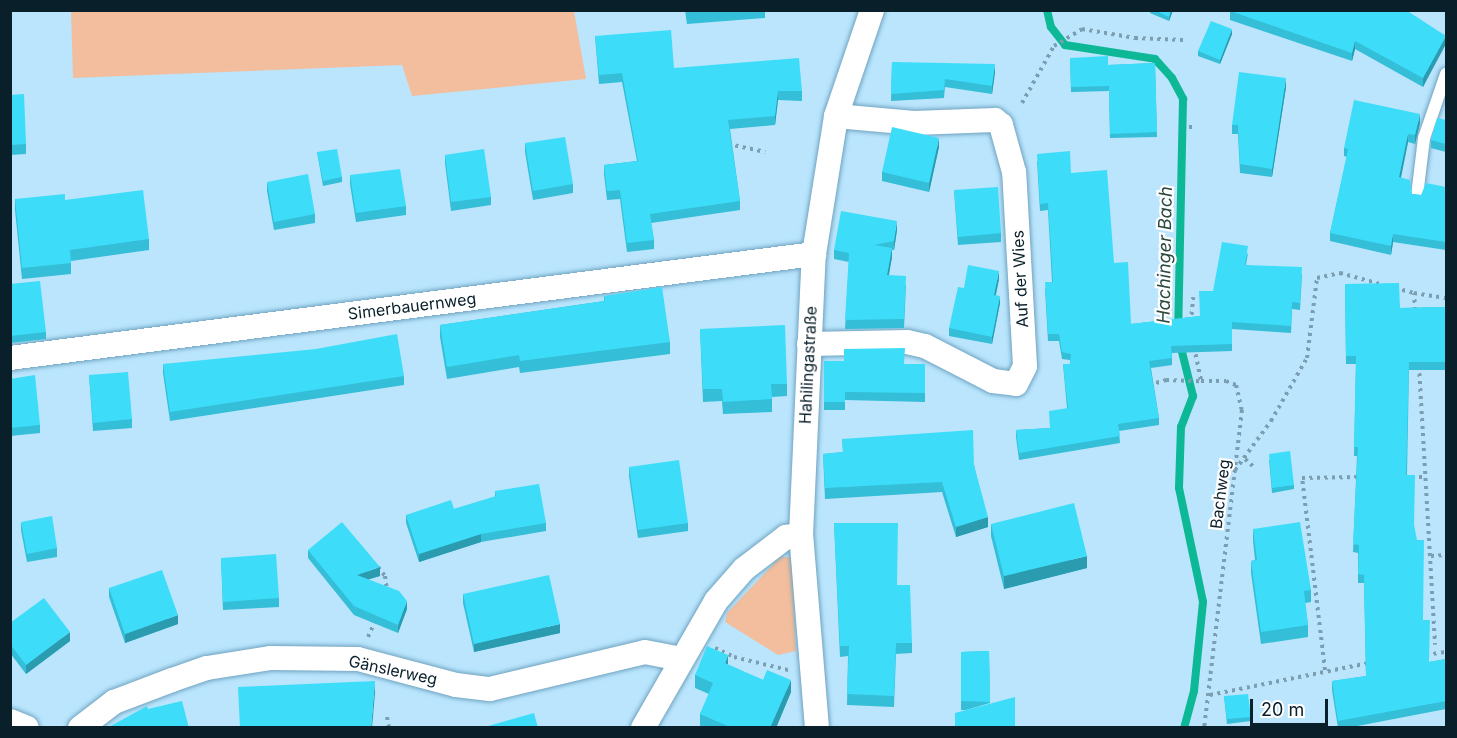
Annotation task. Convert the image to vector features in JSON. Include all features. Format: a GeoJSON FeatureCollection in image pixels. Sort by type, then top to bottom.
{"type":"FeatureCollection","features":[{"type":"Feature","properties":{"kind":"street","name":"Hahilingastraße"},"geometry":{"type":"LineString","coordinates":[[817,728],[801,536],[814,254],[836,116],[872,10]]}},
{"type":"Feature","properties":{"kind":"street","name":"Auf der Wies"},"geometry":{"type":"LineString","coordinates":[[809,344],[907,342],[925,346],[993,381],[1016,384],[1025,366],[1014,172],[1001,125],[995,120],[914,123],[836,116]]}},
{"type":"Feature","properties":{"kind":"street","name":"Simerbauernweg"},"geometry":{"type":"LineString","coordinates":[[10,358],[814,254]]}},
{"type":"Feature","properties":{"kind":"street"},"geometry":{"type":"LineString","coordinates":[[643,728],[693,637],[716,601],[744,569],[786,537],[801,536]]}},
{"type":"Feature","properties":{"kind":"street","name":"Gänslerweg"},"geometry":{"type":"LineString","coordinates":[[80,728],[114,702],[207,668],[271,658],[358,659],[456,685],[490,688],[645,652],[680,660]]}},
{"type":"Feature","properties":{"kind":"street"},"geometry":{"type":"LineString","coordinates":[[10,721],[27,728]]}},
{"type":"Feature","properties":{"kind":"lane"},"geometry":{"type":"LineString","coordinates":[[1417,196],[1424,138],[1446,74]]}},
{"type":"Feature","properties":{"kind":"path"},"geometry":{"type":"LineString","coordinates":[[1022,103],[1054,46],[1068,35],[1082,29],[1135,38],[1183,40]]}},
{"type":"Feature","properties":{"kind":"path"},"geometry":{"type":"LineString","coordinates":[[1189,127],[1196,127]]}},
{"type":"Feature","properties":{"kind":"path"},"geometry":{"type":"LineString","coordinates":[[716,144],[765,152]]}},
{"type":"Feature","properties":{"kind":"path"},"geometry":{"type":"LineString","coordinates":[[1234,471],[1245,459],[1289,392],[1307,358],[1317,278],[1340,273],[1414,293],[1446,298]]}},
{"type":"Feature","properties":{"kind":"path"},"geometry":{"type":"LineString","coordinates":[[1414,293],[1416,316]]}},
{"type":"Feature","properties":{"kind":"path"},"geometry":{"type":"LineString","coordinates":[[1191,325],[1193,297]]}},
{"type":"Feature","properties":{"kind":"path"},"geometry":{"type":"LineString","coordinates":[[1140,388],[1180,381],[1199,382],[1193,336]]}},
{"type":"Feature","properties":{"kind":"path"},"geometry":{"type":"LineString","coordinates":[[1418,362],[1436,645]]}},
{"type":"Feature","properties":{"kind":"path","name":"Bachweg"},"geometry":{"type":"LineString","coordinates":[[1199,382],[1226,381],[1236,385],[1242,397],[1210,695],[1204,728]]}},
{"type":"Feature","properties":{"kind":"path"},"geometry":{"type":"LineString","coordinates":[[1245,459],[1254,467]]}},
{"type":"Feature","properties":{"kind":"path"},"geometry":{"type":"LineString","coordinates":[[1325,670],[1302,478],[1370,477]]}},
{"type":"Feature","properties":{"kind":"path"},"geometry":{"type":"LineString","coordinates":[[1403,477],[1426,477]]}},
{"type":"Feature","properties":{"kind":"path"},"geometry":{"type":"LineString","coordinates":[[1431,556],[1446,555]]}},
{"type":"Feature","properties":{"kind":"path"},"geometry":{"type":"LineString","coordinates":[[372,559],[385,576],[386,597]]}},
{"type":"Feature","properties":{"kind":"path"},"geometry":{"type":"LineString","coordinates":[[358,659],[381,607]]}},
{"type":"Feature","properties":{"kind":"path"},"geometry":{"type":"LineString","coordinates":[[693,637],[734,657],[778,670],[813,670]]}},
{"type":"Feature","properties":{"kind":"path"},"geometry":{"type":"LineString","coordinates":[[1413,657],[1446,652]]}},
{"type":"Feature","properties":{"kind":"path"},"geometry":{"type":"LineString","coordinates":[[1210,695],[1325,670],[1380,662]]}},
{"type":"Feature","properties":{"kind":"path"},"geometry":{"type":"LineString","coordinates":[[387,717],[388,728]]}},
{"type":"Feature","properties":{"kind":"shaded area"},"geometry":{"type":"Polygon","coordinates":[[[71,11],[574,11],[586,79],[412,96],[402,65],[73,78],[71,11]]]}},
{"type":"Feature","properties":{"kind":"shaded area"},"geometry":{"type":"Polygon","coordinates":[[[780,557],[792,557],[796,651],[778,655],[725,622],[727,613],[780,557]]]}},
{"type":"Feature","properties":{"kind":"building"},"geometry":{"type":"Polygon","coordinates":[[[1154,10],[1171,10],[1169,17],[1154,10]]]}},
{"type":"Feature","properties":{"kind":"building"},"geometry":{"type":"Polygon","coordinates":[[[1231,10],[1406,10],[1446,36],[1423,78],[1355,41],[1352,53],[1231,10]]]}},
{"type":"Feature","properties":{"kind":"building"},"geometry":{"type":"Polygon","coordinates":[[[1211,21],[1232,29],[1220,60],[1198,51],[1211,21]]]}},
{"type":"Feature","properties":{"kind":"building"},"geometry":{"type":"Polygon","coordinates":[[[671,30],[674,68],[799,58],[802,91],[778,91],[775,116],[728,120],[740,201],[650,214],[654,240],[627,243],[620,190],[607,191],[604,165],[638,161],[622,73],[599,75],[595,36],[671,30]]]}},
{"type":"Feature","properties":{"kind":"building"},"geometry":{"type":"Polygon","coordinates":[[[1108,56],[1108,65],[1155,63],[1157,132],[1110,134],[1109,86],[1071,87],[1070,58],[1108,56]]]}},
{"type":"Feature","properties":{"kind":"building"},"geometry":{"type":"Polygon","coordinates":[[[892,62],[995,64],[992,86],[945,79],[944,90],[891,94],[892,62]]]}},
{"type":"Feature","properties":{"kind":"building"},"geometry":{"type":"Polygon","coordinates":[[[1239,72],[1286,78],[1272,169],[1240,164],[1238,125],[1232,125],[1239,72]]]}},
{"type":"Feature","properties":{"kind":"building"},"geometry":{"type":"Polygon","coordinates":[[[24,94],[26,144],[10,145],[10,95],[24,94]]]}},
{"type":"Feature","properties":{"kind":"building"},"geometry":{"type":"Polygon","coordinates":[[[1354,100],[1420,114],[1415,135],[1408,134],[1399,177],[1410,180],[1412,194],[1421,195],[1426,183],[1446,187],[1446,242],[1393,234],[1391,246],[1330,233],[1348,149],[1344,148],[1354,100]]]}},
{"type":"Feature","properties":{"kind":"building"},"geometry":{"type":"Polygon","coordinates":[[[1437,118],[1446,120],[1446,144],[1431,140],[1437,118]]]}},
{"type":"Feature","properties":{"kind":"building"},"geometry":{"type":"Polygon","coordinates":[[[892,127],[939,138],[929,183],[882,172],[892,127]]]}},
{"type":"Feature","properties":{"kind":"building"},"geometry":{"type":"Polygon","coordinates":[[[565,137],[573,184],[533,191],[525,143],[565,137]]]}},
{"type":"Feature","properties":{"kind":"building"},"geometry":{"type":"Polygon","coordinates":[[[337,149],[342,177],[323,181],[317,152],[337,149]]]}},
{"type":"Feature","properties":{"kind":"building"},"geometry":{"type":"Polygon","coordinates":[[[484,149],[491,197],[451,202],[445,155],[484,149]]]}},
{"type":"Feature","properties":{"kind":"building"},"geometry":{"type":"Polygon","coordinates":[[[1070,151],[1071,173],[1107,170],[1114,263],[1128,262],[1131,324],[1200,316],[1199,291],[1213,291],[1222,242],[1248,246],[1245,265],[1302,267],[1300,303],[1292,302],[1291,326],[1232,322],[1232,344],[1171,346],[1172,358],[1149,361],[1159,418],[1118,424],[1120,436],[1019,453],[1016,430],[1050,428],[1049,411],[1068,408],[1063,364],[1070,364],[1071,354],[1062,352],[1059,334],[1048,334],[1045,282],[1053,282],[1048,203],[1040,204],[1037,154],[1070,151]]]}},
{"type":"Feature","properties":{"kind":"building"},"geometry":{"type":"Polygon","coordinates":[[[400,169],[406,206],[356,213],[350,175],[400,169]]]}},
{"type":"Feature","properties":{"kind":"building"},"geometry":{"type":"Polygon","coordinates":[[[308,174],[315,214],[274,222],[267,182],[308,174]]]}},
{"type":"Feature","properties":{"kind":"building"},"geometry":{"type":"Polygon","coordinates":[[[998,187],[1001,233],[958,237],[954,190],[998,187]]]}},
{"type":"Feature","properties":{"kind":"building"},"geometry":{"type":"Polygon","coordinates":[[[143,190],[149,239],[70,250],[71,263],[22,268],[15,199],[65,194],[65,200],[143,190]]]}},
{"type":"Feature","properties":{"kind":"building"},"geometry":{"type":"Polygon","coordinates":[[[841,211],[897,221],[894,241],[874,245],[892,248],[887,275],[906,276],[904,319],[845,320],[849,253],[834,250],[841,211]]]}},
{"type":"Feature","properties":{"kind":"building"},"geometry":{"type":"Polygon","coordinates":[[[968,265],[999,271],[994,295],[1000,296],[992,337],[949,328],[958,287],[964,288],[968,265]]]}},
{"type":"Feature","properties":{"kind":"building"},"geometry":{"type":"Polygon","coordinates":[[[40,281],[46,332],[10,336],[10,284],[40,281]]]}},
{"type":"Feature","properties":{"kind":"building"},"geometry":{"type":"Polygon","coordinates":[[[1399,283],[1400,308],[1446,307],[1446,362],[1409,362],[1406,475],[1415,475],[1414,525],[1417,540],[1424,540],[1423,620],[1430,620],[1429,662],[1446,659],[1446,701],[1338,721],[1332,681],[1366,676],[1364,575],[1358,574],[1359,545],[1353,544],[1358,447],[1354,447],[1356,356],[1346,356],[1345,284],[1399,283]]]}},
{"type":"Feature","properties":{"kind":"building"},"geometry":{"type":"Polygon","coordinates":[[[662,287],[670,342],[520,361],[519,355],[447,367],[440,325],[605,301],[604,296],[662,287]]]}},
{"type":"Feature","properties":{"kind":"building"},"geometry":{"type":"Polygon","coordinates":[[[785,325],[787,384],[771,384],[772,399],[723,402],[722,389],[703,389],[700,329],[785,325]]]}},
{"type":"Feature","properties":{"kind":"building"},"geometry":{"type":"Polygon","coordinates":[[[397,334],[404,376],[170,412],[163,364],[316,349],[397,334]]]}},
{"type":"Feature","properties":{"kind":"building"},"geometry":{"type":"Polygon","coordinates":[[[905,348],[904,364],[925,364],[925,393],[845,392],[845,402],[824,402],[824,361],[844,361],[844,349],[905,348]]]}},
{"type":"Feature","properties":{"kind":"building"},"geometry":{"type":"Polygon","coordinates":[[[128,372],[132,419],[93,423],[89,375],[128,372]]]}},
{"type":"Feature","properties":{"kind":"building"},"geometry":{"type":"Polygon","coordinates":[[[35,375],[40,425],[10,428],[10,379],[35,375]]]}},
{"type":"Feature","properties":{"kind":"building"},"geometry":{"type":"Polygon","coordinates":[[[973,430],[974,465],[988,517],[956,527],[942,482],[825,488],[823,454],[843,452],[842,439],[973,430]]]}},
{"type":"Feature","properties":{"kind":"building"},"geometry":{"type":"Polygon","coordinates":[[[1290,451],[1294,485],[1272,488],[1269,454],[1290,451]]]}},
{"type":"Feature","properties":{"kind":"building"},"geometry":{"type":"Polygon","coordinates":[[[679,460],[688,523],[638,530],[629,467],[679,460]]]}},
{"type":"Feature","properties":{"kind":"building"},"geometry":{"type":"Polygon","coordinates":[[[539,484],[546,523],[481,534],[419,554],[406,515],[451,500],[454,509],[496,496],[495,491],[539,484]]]}},
{"type":"Feature","properties":{"kind":"building"},"geometry":{"type":"Polygon","coordinates":[[[1074,503],[1087,556],[1004,576],[991,524],[1074,503]]]}},
{"type":"Feature","properties":{"kind":"building"},"geometry":{"type":"Polygon","coordinates":[[[52,516],[57,548],[27,554],[21,522],[52,516]]]}},
{"type":"Feature","properties":{"kind":"building"},"geometry":{"type":"Polygon","coordinates":[[[342,522],[380,567],[357,575],[399,591],[407,601],[398,625],[354,606],[308,550],[342,522]]]}},
{"type":"Feature","properties":{"kind":"building"},"geometry":{"type":"Polygon","coordinates":[[[1300,522],[1311,590],[1304,591],[1308,625],[1261,632],[1251,561],[1257,560],[1253,529],[1300,522]]]}},
{"type":"Feature","properties":{"kind":"building"},"geometry":{"type":"Polygon","coordinates":[[[834,523],[898,523],[897,585],[910,585],[912,643],[896,643],[894,696],[847,694],[849,646],[840,646],[834,523]]]}},
{"type":"Feature","properties":{"kind":"building"},"geometry":{"type":"Polygon","coordinates":[[[276,554],[279,598],[223,602],[221,558],[276,554]]]}},
{"type":"Feature","properties":{"kind":"building"},"geometry":{"type":"Polygon","coordinates":[[[162,570],[178,615],[125,634],[109,588],[162,570]]]}},
{"type":"Feature","properties":{"kind":"building"},"geometry":{"type":"Polygon","coordinates":[[[549,575],[560,624],[474,644],[463,594],[549,575]]]}},
{"type":"Feature","properties":{"kind":"building"},"geometry":{"type":"Polygon","coordinates":[[[44,598],[70,632],[26,665],[10,644],[10,623],[44,598]]]}},
{"type":"Feature","properties":{"kind":"building"},"geometry":{"type":"Polygon","coordinates":[[[707,646],[728,655],[725,663],[763,680],[767,670],[791,680],[770,728],[732,728],[700,714],[713,683],[695,675],[707,646]]]}},
{"type":"Feature","properties":{"kind":"building"},"geometry":{"type":"Polygon","coordinates":[[[989,651],[990,702],[961,701],[961,652],[989,651]]]}},
{"type":"Feature","properties":{"kind":"building"},"geometry":{"type":"Polygon","coordinates":[[[375,681],[371,728],[240,728],[238,687],[375,681]]]}},
{"type":"Feature","properties":{"kind":"building"},"geometry":{"type":"Polygon","coordinates":[[[1248,694],[1251,717],[1227,719],[1224,696],[1248,694]]]}},
{"type":"Feature","properties":{"kind":"building"},"geometry":{"type":"Polygon","coordinates":[[[1015,697],[1015,728],[955,728],[955,713],[1015,697]]]}},
{"type":"Feature","properties":{"kind":"building"},"geometry":{"type":"Polygon","coordinates":[[[182,701],[189,728],[107,728],[147,706],[148,709],[182,701]]]}},
{"type":"Feature","properties":{"kind":"building"},"geometry":{"type":"Polygon","coordinates":[[[534,713],[538,728],[481,728],[534,713]]]}},
{"type":"Feature","properties":{"kind":"waterway","name":"Hachinger Bach"},"geometry":{"type":"LineString","coordinates":[[1047,10],[1051,27],[1065,45],[1155,59],[1172,78],[1183,99],[1178,329]]}},
{"type":"Feature","properties":{"kind":"waterway","name":"Hachinger Bach"},"geometry":{"type":"LineString","coordinates":[[1180,344],[1193,396],[1181,427],[1179,488],[1203,602],[1194,691],[1184,728]]}}]}
